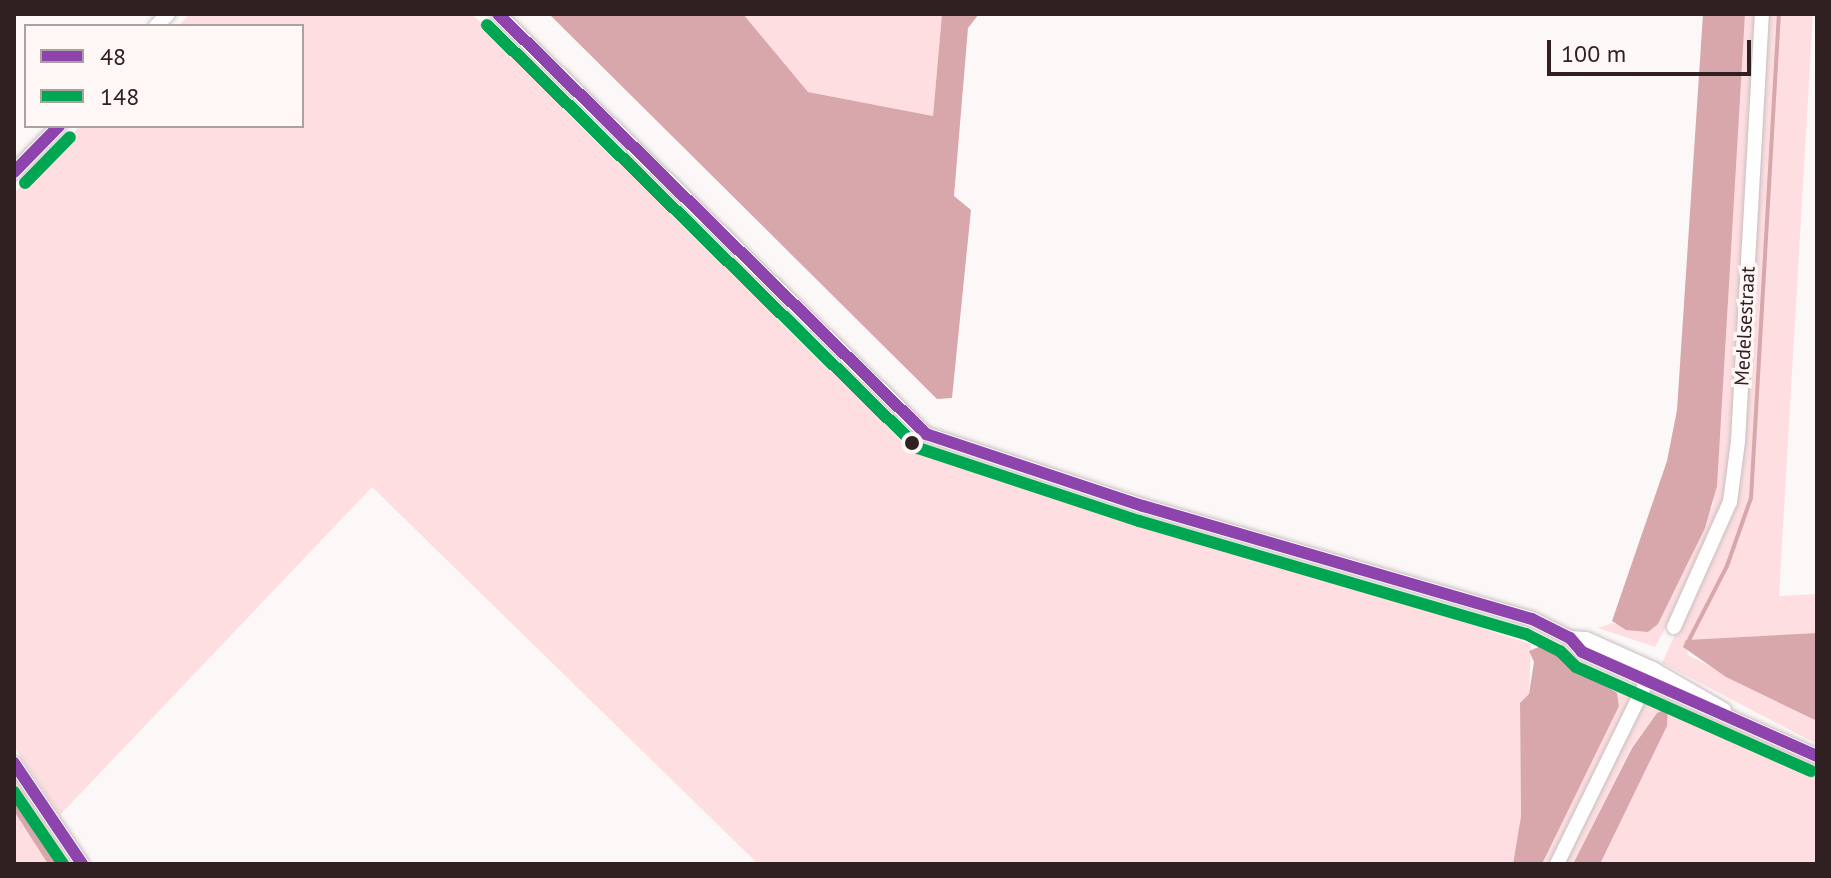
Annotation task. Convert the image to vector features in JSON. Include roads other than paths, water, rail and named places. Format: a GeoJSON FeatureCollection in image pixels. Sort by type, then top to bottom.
{"type":"FeatureCollection","features":[{"type":"Feature","properties":{"kind":"street"},"geometry":{"type":"LineString","coordinates":[[498,14],[926,434],[1143,506],[1532,619],[1570,638],[1586,639],[1650,676],[1817,756]]}},
{"type":"Feature","properties":{"kind":"street","name":"Medelsestraat"},"geometry":{"type":"LineString","coordinates":[[1674,627],[1724,522],[1736,456],[1762,14]]}},
{"type":"Feature","properties":{"kind":"street"},"geometry":{"type":"LineString","coordinates":[[14,172],[57,128]]}},
{"type":"Feature","properties":{"kind":"street"},"geometry":{"type":"LineString","coordinates":[[1557,864],[1650,676]]}},
{"type":"Feature","properties":{"kind":"street"},"geometry":{"type":"LineString","coordinates":[[14,763],[82,864]]}},
{"type":"Feature","properties":{"kind":"waterway"},"geometry":{"type":"LineString","coordinates":[[1689,640],[1727,566],[1751,498],[1779,14]]}}]}
